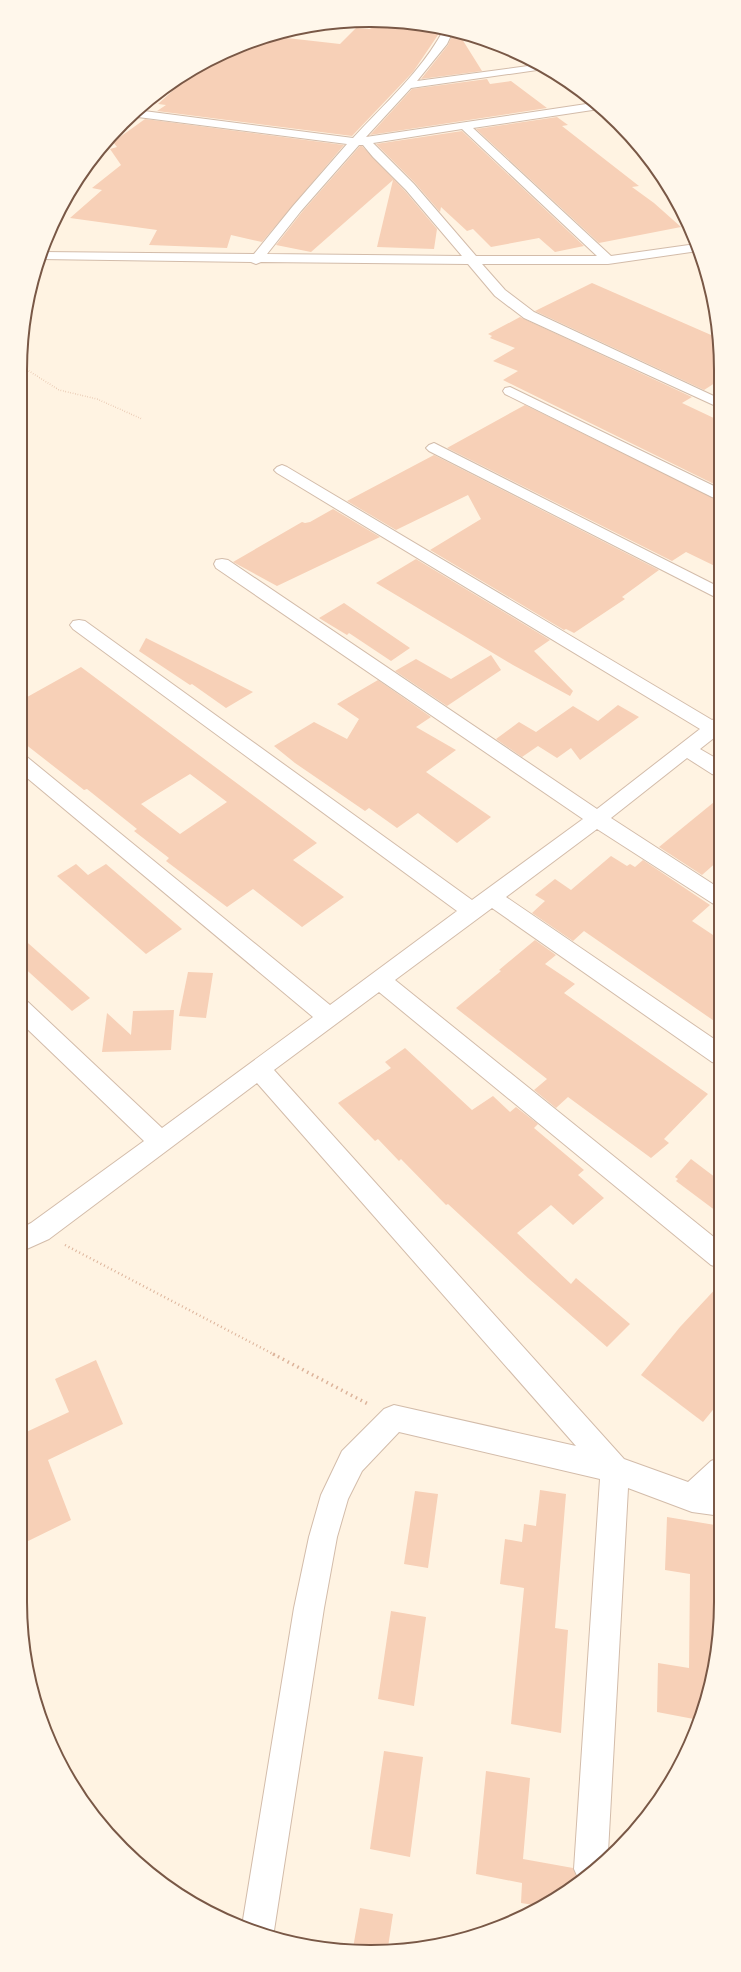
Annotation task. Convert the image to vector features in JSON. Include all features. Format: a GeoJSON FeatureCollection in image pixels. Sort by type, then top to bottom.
{"type":"FeatureCollection","features":[{"type":"Feature","properties":{"kind":"street"},"geometry":{"type":"LineString","coordinates":[[256,260],[277,230],[312,190],[362,142],[437,52],[445,36]]}},
{"type":"Feature","properties":{"kind":"street"},"geometry":{"type":"LineString","coordinates":[[408,85],[534,69]]}},
{"type":"Feature","properties":{"kind":"street"},"geometry":{"type":"LineString","coordinates":[[142,114],[362,142],[591,107]]}},
{"type":"Feature","properties":{"kind":"street"},"geometry":{"type":"LineString","coordinates":[[466,127],[608,260]]}},
{"type":"Feature","properties":{"kind":"street"},"geometry":{"type":"LineString","coordinates":[[362,142],[410,187],[505,298],[529,315],[714,401]]}},
{"type":"Feature","properties":{"kind":"street"},"geometry":{"type":"LineString","coordinates":[[46,256],[256,260],[569,261],[608,260],[692,249]]}},
{"type":"Feature","properties":{"kind":"street"},"geometry":{"type":"LineString","coordinates":[[510,391],[714,492]]}},
{"type":"Feature","properties":{"kind":"street"},"geometry":{"type":"LineString","coordinates":[[434,448],[714,591]]}},
{"type":"Feature","properties":{"kind":"street"},"geometry":{"type":"LineString","coordinates":[[282,470],[714,726]]}},
{"type":"Feature","properties":{"kind":"street"},"geometry":{"type":"LineString","coordinates":[[222,564],[597,819],[714,895]]}},
{"type":"Feature","properties":{"kind":"street"},"geometry":{"type":"LineString","coordinates":[[79,625],[472,911]]}},
{"type":"Feature","properties":{"kind":"street"},"geometry":{"type":"LineString","coordinates":[[27,1238],[40,1231],[597,819],[714,728]]}},
{"type":"Feature","properties":{"kind":"street"},"geometry":{"type":"LineString","coordinates":[[686,749],[714,766]]}},
{"type":"Feature","properties":{"kind":"street"},"geometry":{"type":"LineString","coordinates":[[27,768],[329,1017]]}},
{"type":"Feature","properties":{"kind":"street"},"geometry":{"type":"LineString","coordinates":[[491,897],[714,1050]]}},
{"type":"Feature","properties":{"kind":"street"},"geometry":{"type":"LineString","coordinates":[[379,980],[714,1252]]}},
{"type":"Feature","properties":{"kind":"street"},"geometry":{"type":"LineString","coordinates":[[27,1015],[161,1142]]}},
{"type":"Feature","properties":{"kind":"street"},"geometry":{"type":"LineString","coordinates":[[259,1069],[615,1469],[591,1865]]}},
{"type":"Feature","properties":{"kind":"street"},"geometry":{"type":"LineString","coordinates":[[259,1927],[308,1616],[323,1537],[335,1495],[352,1461],[394,1418],[615,1469],[692,1498],[714,1501]]}},
{"type":"Feature","properties":{"kind":"street"},"geometry":{"type":"LineString","coordinates":[[692,1498],[714,1478]]}},
{"type":"Feature","properties":{"kind":"path"},"geometry":{"type":"LineString","coordinates":[[27,369],[59,390],[97,399],[142,419]]}},
{"type":"Feature","properties":{"kind":"path"},"geometry":{"type":"LineString","coordinates":[[40,1231],[394,1418]]}},
{"type":"Feature","properties":{"kind":"building"},"geometry":{"type":"Polygon","coordinates":[[[372,27],[393,28],[439,34],[413,72],[352,136],[157,111],[166,105],[158,104],[176,88],[199,73],[239,53],[260,45],[286,38],[340,44],[356,28],[370,29],[372,27]]]}},
{"type":"Feature","properties":{"kind":"building"},"geometry":{"type":"Polygon","coordinates":[[[451,37],[463,40],[482,71],[421,79],[448,45],[451,37]]]}},
{"type":"Feature","properties":{"kind":"building"},"geometry":{"type":"Polygon","coordinates":[[[487,79],[490,84],[511,81],[547,108],[370,135],[412,89],[487,79]]]}},
{"type":"Feature","properties":{"kind":"building"},"geometry":{"type":"Polygon","coordinates":[[[557,117],[568,125],[562,126],[639,186],[632,187],[654,203],[681,227],[599,243],[476,129],[557,117]]]}},
{"type":"Feature","properties":{"kind":"building"},"geometry":{"type":"Polygon","coordinates":[[[145,119],[344,145],[262,242],[231,235],[227,248],[149,245],[157,230],[70,218],[102,190],[92,188],[121,165],[110,149],[117,147],[113,143],[145,119]]]}},
{"type":"Feature","properties":{"kind":"building"},"geometry":{"type":"Polygon","coordinates":[[[462,131],[584,246],[555,252],[539,238],[491,247],[473,229],[467,231],[441,207],[440,212],[415,183],[376,144],[462,131]]]}},
{"type":"Feature","properties":{"kind":"building"},"geometry":{"type":"Polygon","coordinates":[[[360,146],[362,146],[405,191],[437,229],[434,249],[377,247],[393,180],[311,252],[276,245],[302,212],[360,146]]]}},
{"type":"Feature","properties":{"kind":"building"},"geometry":{"type":"Polygon","coordinates":[[[592,283],[712,335],[714,384],[704,390],[535,311],[592,283]]]}},
{"type":"Feature","properties":{"kind":"building"},"geometry":{"type":"Polygon","coordinates":[[[520,317],[692,397],[682,403],[714,418],[714,484],[503,380],[518,371],[493,361],[515,348],[490,338],[492,336],[488,334],[520,317]]]}},
{"type":"Feature","properties":{"kind":"building"},"geometry":{"type":"Polygon","coordinates":[[[525,405],[714,498],[714,566],[686,552],[672,561],[447,448],[525,405]]]}},
{"type":"Feature","properties":{"kind":"building"},"geometry":{"type":"Polygon","coordinates":[[[434,455],[659,570],[622,597],[625,599],[574,633],[566,629],[564,630],[430,550],[481,519],[468,495],[396,530],[347,501],[434,455]]]}},
{"type":"Feature","properties":{"kind":"building"},"geometry":{"type":"Polygon","coordinates":[[[333,509],[380,537],[277,586],[233,562],[302,522],[310,522],[333,509]]]}},
{"type":"Feature","properties":{"kind":"building"},"geometry":{"type":"Polygon","coordinates":[[[416,559],[550,640],[534,651],[573,691],[570,696],[513,665],[376,583],[416,559]]]}},
{"type":"Feature","properties":{"kind":"building"},"geometry":{"type":"Polygon","coordinates":[[[344,603],[410,648],[391,661],[349,633],[347,635],[319,618],[344,603]]]}},
{"type":"Feature","properties":{"kind":"building"},"geometry":{"type":"Polygon","coordinates":[[[146,638],[253,692],[226,708],[192,684],[190,685],[139,651],[146,638]]]}},
{"type":"Feature","properties":{"kind":"building"},"geometry":{"type":"Polygon","coordinates":[[[491,655],[501,670],[447,706],[395,671],[416,659],[451,679],[491,655]]]}},
{"type":"Feature","properties":{"kind":"building"},"geometry":{"type":"Polygon","coordinates":[[[81,667],[317,843],[293,860],[344,897],[302,927],[253,889],[227,907],[166,861],[169,858],[134,831],[137,829],[87,789],[84,790],[27,745],[27,697],[81,667]],[[190,774],[141,804],[180,834],[227,802],[190,774]]]}},
{"type":"Feature","properties":{"kind":"building"},"geometry":{"type":"Polygon","coordinates":[[[378,680],[431,717],[416,727],[456,750],[426,772],[491,817],[457,843],[418,813],[397,828],[369,808],[365,811],[295,763],[274,746],[314,722],[347,739],[359,719],[337,704],[378,680]]]}},
{"type":"Feature","properties":{"kind":"building"},"geometry":{"type":"Polygon","coordinates":[[[618,705],[639,717],[580,760],[571,748],[557,758],[538,746],[522,757],[496,739],[519,722],[536,732],[573,706],[598,721],[618,705]]]}},
{"type":"Feature","properties":{"kind":"building"},"geometry":{"type":"Polygon","coordinates":[[[714,802],[714,864],[702,875],[659,847],[714,802]]]}},
{"type":"Feature","properties":{"kind":"building"},"geometry":{"type":"Polygon","coordinates":[[[611,856],[627,866],[630,864],[635,867],[643,860],[710,905],[692,921],[714,936],[714,1021],[584,931],[573,941],[532,913],[545,901],[535,895],[555,879],[571,890],[611,856]]]}},
{"type":"Feature","properties":{"kind":"building"},"geometry":{"type":"Polygon","coordinates":[[[76,864],[88,875],[106,864],[182,929],[146,954],[57,876],[76,864]]]}},
{"type":"Feature","properties":{"kind":"building"},"geometry":{"type":"Polygon","coordinates":[[[535,940],[556,955],[545,964],[575,984],[564,993],[708,1094],[664,1139],[669,1143],[651,1158],[568,1097],[556,1108],[534,1090],[547,1079],[456,1008],[501,971],[499,970],[535,940]]]}},
{"type":"Feature","properties":{"kind":"building"},"geometry":{"type":"Polygon","coordinates":[[[27,942],[90,998],[72,1011],[27,970],[27,942]]]}},
{"type":"Feature","properties":{"kind":"building"},"geometry":{"type":"Polygon","coordinates":[[[188,972],[213,973],[206,1018],[179,1016],[188,972]]]}},
{"type":"Feature","properties":{"kind":"building"},"geometry":{"type":"Polygon","coordinates":[[[174,1010],[171,1050],[102,1052],[107,1013],[131,1035],[133,1011],[174,1010]]]}},
{"type":"Feature","properties":{"kind":"building"},"geometry":{"type":"Polygon","coordinates":[[[405,1048],[472,1110],[493,1096],[510,1112],[516,1107],[538,1124],[534,1128],[584,1170],[578,1175],[604,1198],[573,1225],[551,1205],[517,1233],[571,1284],[576,1278],[630,1324],[607,1347],[528,1278],[448,1204],[446,1205],[401,1159],[399,1161],[378,1139],[375,1141],[338,1103],[391,1068],[385,1062],[405,1048]]]}},
{"type":"Feature","properties":{"kind":"building"},"geometry":{"type":"Polygon","coordinates":[[[691,1159],[714,1176],[714,1210],[676,1181],[678,1179],[675,1177],[691,1159]]]}},
{"type":"Feature","properties":{"kind":"building"},"geometry":{"type":"Polygon","coordinates":[[[714,1290],[714,1409],[703,1422],[641,1375],[680,1327],[714,1290]]]}},
{"type":"Feature","properties":{"kind":"building"},"geometry":{"type":"Polygon","coordinates":[[[96,1360],[123,1424],[48,1460],[71,1520],[27,1542],[27,1432],[69,1412],[55,1379],[96,1360]]]}},
{"type":"Feature","properties":{"kind":"building"},"geometry":{"type":"Polygon","coordinates":[[[540,1490],[566,1494],[555,1628],[568,1630],[561,1733],[511,1724],[524,1588],[500,1584],[505,1539],[522,1542],[524,1524],[536,1526],[540,1490]]]}},
{"type":"Feature","properties":{"kind":"building"},"geometry":{"type":"Polygon","coordinates":[[[415,1491],[438,1494],[428,1568],[404,1564],[415,1491]]]}},
{"type":"Feature","properties":{"kind":"building"},"geometry":{"type":"Polygon","coordinates":[[[667,1517],[714,1525],[714,1602],[711,1646],[702,1690],[693,1719],[657,1712],[658,1663],[689,1668],[690,1574],[665,1570],[667,1517]]]}},
{"type":"Feature","properties":{"kind":"building"},"geometry":{"type":"Polygon","coordinates":[[[391,1611],[426,1617],[414,1706],[378,1699],[391,1611]]]}},
{"type":"Feature","properties":{"kind":"building"},"geometry":{"type":"Polygon","coordinates":[[[384,1751],[423,1757],[410,1857],[370,1849],[384,1751]]]}},
{"type":"Feature","properties":{"kind":"building"},"geometry":{"type":"Polygon","coordinates":[[[486,1771],[530,1778],[523,1859],[573,1868],[576,1877],[532,1905],[521,1903],[522,1883],[476,1874],[486,1771]]]}},
{"type":"Feature","properties":{"kind":"building"},"geometry":{"type":"Polygon","coordinates":[[[360,1908],[393,1914],[388,1944],[354,1944],[360,1908]]]}}]}
